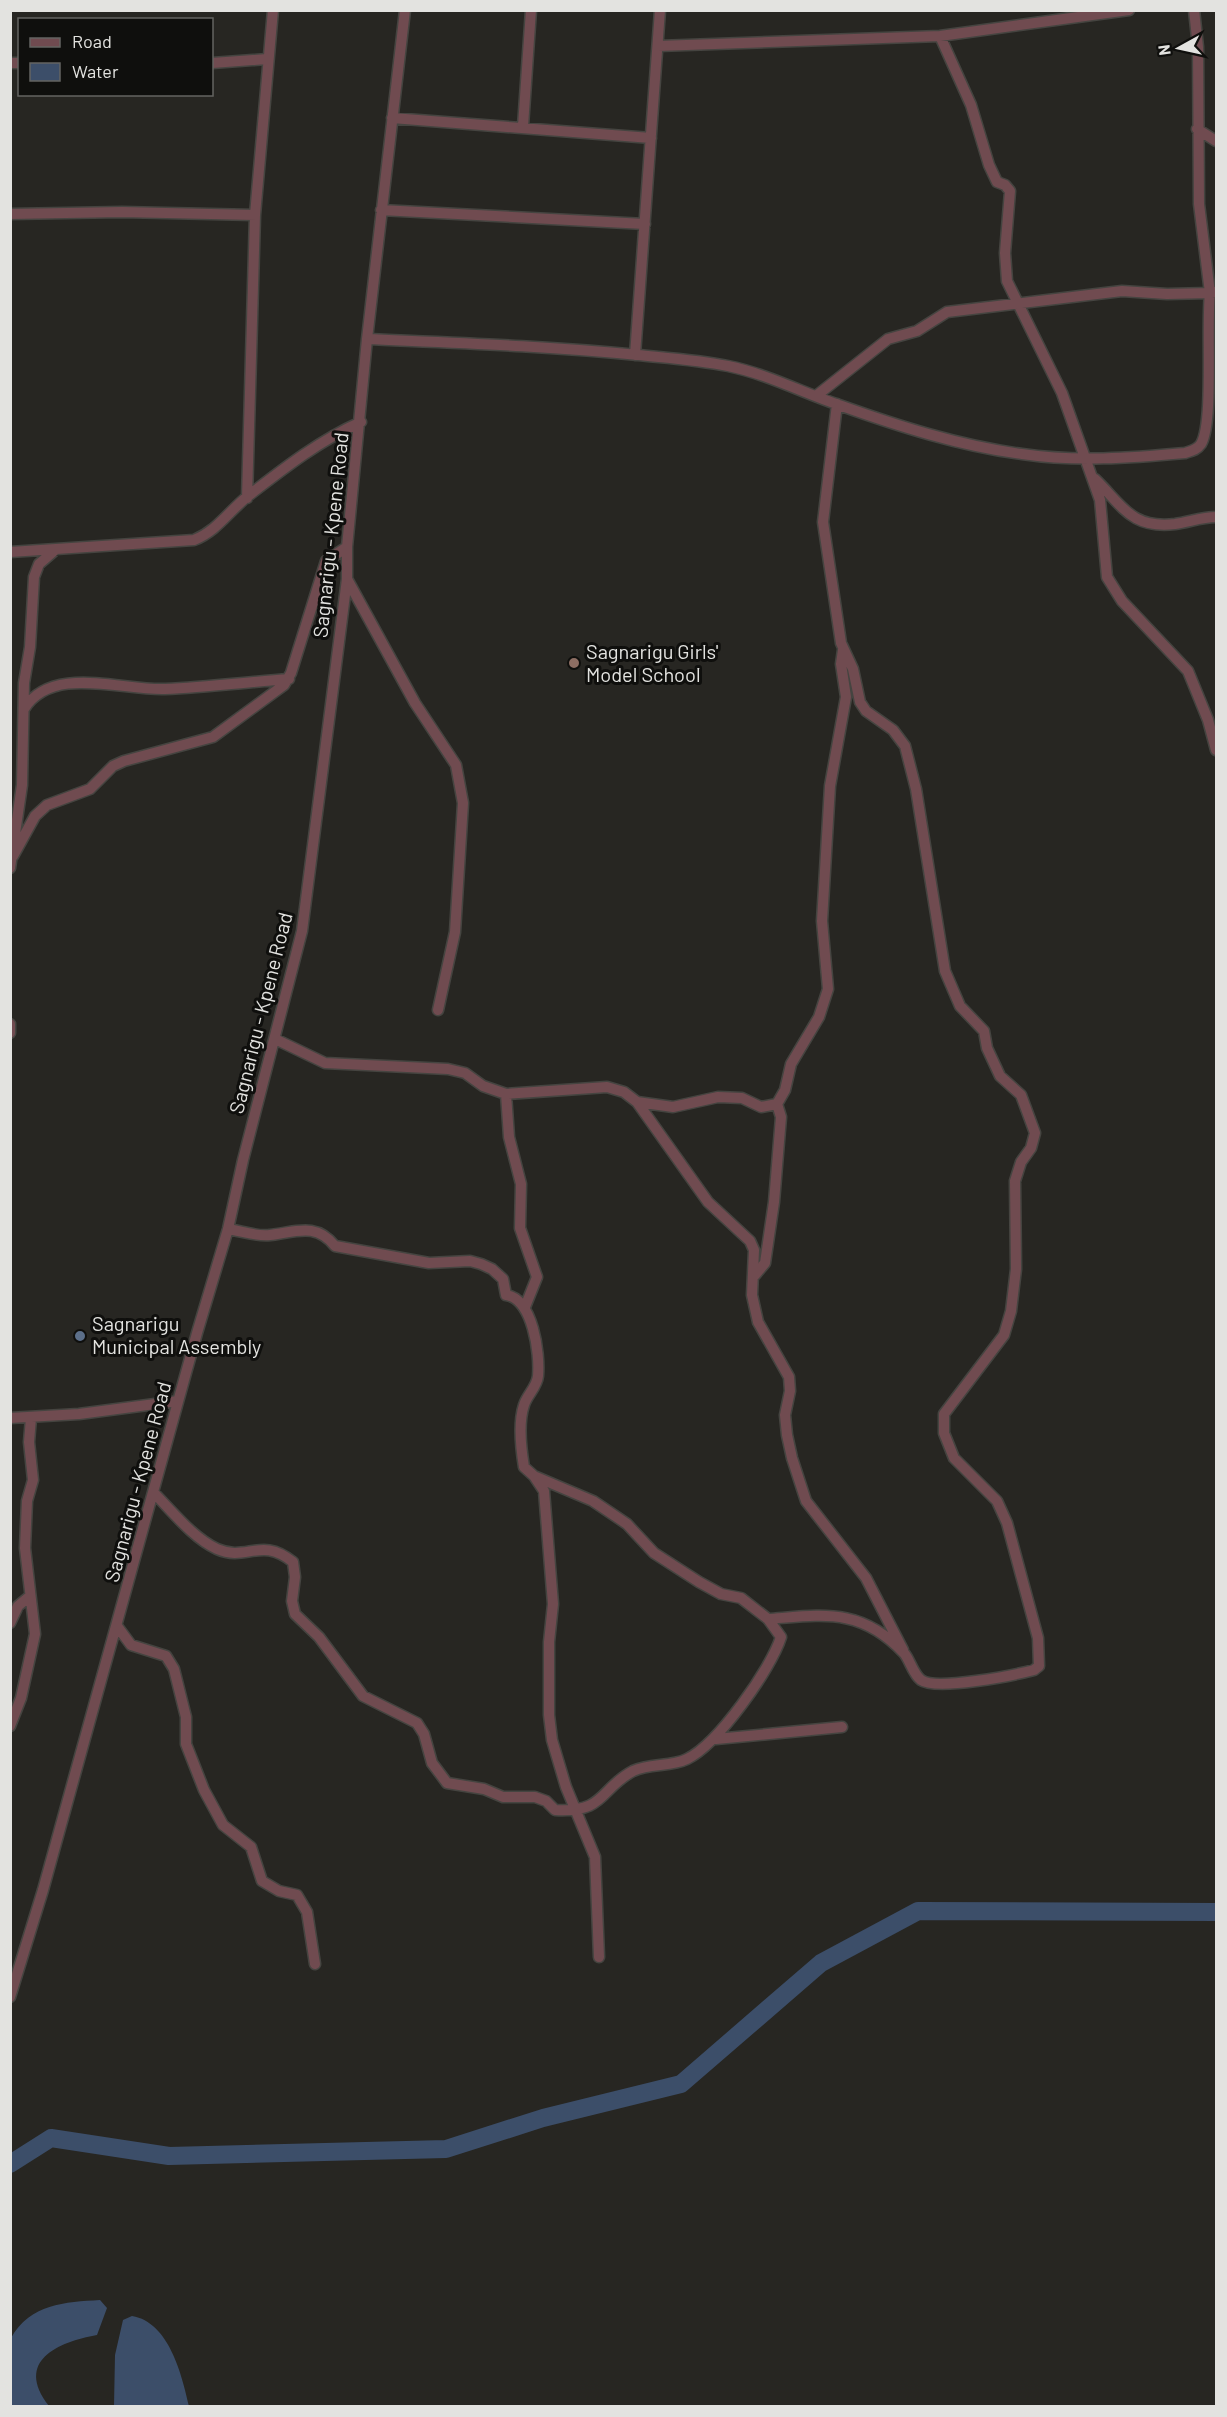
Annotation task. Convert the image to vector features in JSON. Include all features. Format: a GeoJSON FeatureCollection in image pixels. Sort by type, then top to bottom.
{"type":"FeatureCollection","features":[{"type":"Feature","properties":{"kind":"street"},"geometry":{"type":"LineString","coordinates":[[246,498],[255,215],[273,10]]}},
{"type":"Feature","properties":{"kind":"street","name":"Sagnarigu - Kpene Road"},"geometry":{"type":"LineString","coordinates":[[10,1996],[43,1890],[228,1229],[302,931],[347,579],[347,548],[361,422],[367,339],[405,10]]}},
{"type":"Feature","properties":{"kind":"street"},"geometry":{"type":"LineString","coordinates":[[523,126],[531,10]]}},
{"type":"Feature","properties":{"kind":"street"},"geometry":{"type":"LineString","coordinates":[[635,354],[660,10]]}},
{"type":"Feature","properties":{"kind":"street"},"geometry":{"type":"LineString","coordinates":[[658,46],[940,36],[1129,10]]}},
{"type":"Feature","properties":{"kind":"street"},"geometry":{"type":"LineString","coordinates":[[367,339],[635,354],[730,366],[784,382],[837,404],[934,435],[993,450],[1085,458],[1185,453],[1198,447],[1206,427],[1207,321],[1213,292],[1199,204],[1198,53],[1194,10]]}},
{"type":"Feature","properties":{"kind":"street"},"geometry":{"type":"LineString","coordinates":[[940,36],[973,111],[989,165],[997,182],[1005,185],[1010,191],[1006,272],[1017,302],[1062,393],[1100,500],[1107,578],[1122,601],[1188,671],[1208,720],[1216,750]]}},
{"type":"Feature","properties":{"kind":"street"},"geometry":{"type":"LineString","coordinates":[[213,63],[267,59]]}},
{"type":"Feature","properties":{"kind":"street"},"geometry":{"type":"LineString","coordinates":[[392,118],[523,126],[651,138]]}},
{"type":"Feature","properties":{"kind":"street"},"geometry":{"type":"LineString","coordinates":[[1197,129],[1216,141]]}},
{"type":"Feature","properties":{"kind":"street"},"geometry":{"type":"LineString","coordinates":[[381,210],[645,224]]}},
{"type":"Feature","properties":{"kind":"street"},"geometry":{"type":"LineString","coordinates":[[10,214],[122,212],[255,215]]}},
{"type":"Feature","properties":{"kind":"street"},"geometry":{"type":"LineString","coordinates":[[816,396],[888,339],[917,331],[947,312],[1122,291],[1167,294],[1213,292]]}},
{"type":"Feature","properties":{"kind":"street"},"geometry":{"type":"LineString","coordinates":[[754,1275],[765,1263],[774,1202],[781,1117],[777,1104],[785,1090],[791,1064],[819,1017],[828,989],[822,921],[830,786],[846,697],[842,664],[843,650],[823,522],[837,404]]}},
{"type":"Feature","properties":{"kind":"street"},"geometry":{"type":"LineString","coordinates":[[10,552],[54,551],[194,540],[213,531],[246,498],[318,445],[361,422]]}},
{"type":"Feature","properties":{"kind":"street"},"geometry":{"type":"LineString","coordinates":[[1092,476],[1126,513],[1145,524],[1175,524],[1216,517]]}},
{"type":"Feature","properties":{"kind":"street"},"geometry":{"type":"LineString","coordinates":[[13,856],[35,816],[47,806],[90,789],[113,766],[124,761],[213,737],[276,692],[289,679],[326,561],[347,548]]}},
{"type":"Feature","properties":{"kind":"street"},"geometry":{"type":"LineString","coordinates":[[10,868],[22,785],[23,709],[34,577],[39,564],[54,551]]}},
{"type":"Feature","properties":{"kind":"street"},"geometry":{"type":"LineString","coordinates":[[347,579],[415,704],[456,765],[463,803],[455,932],[438,1010]]}},
{"type":"Feature","properties":{"kind":"street"},"geometry":{"type":"LineString","coordinates":[[275,1039],[325,1063],[448,1069],[465,1072],[483,1086],[506,1095],[607,1087],[624,1092],[638,1102],[708,1202],[750,1240],[754,1250],[752,1295],[758,1322],[789,1377],[790,1390],[785,1415],[800,1488],[806,1501],[866,1578],[920,1679],[931,1684],[994,1679],[1034,1670],[1039,1666],[1038,1638],[1007,1523],[997,1501],[954,1458],[944,1433],[944,1414],[1004,1335],[1011,1311],[1016,1269],[1015,1181],[1021,1162],[1031,1148],[1035,1133],[1021,1095],[1000,1076],[987,1048],[984,1031],[960,1006],[953,992],[945,971],[916,789],[905,746],[894,730],[866,711],[860,702],[853,669],[843,650]]}},
{"type":"Feature","properties":{"kind":"street"},"geometry":{"type":"LineString","coordinates":[[23,709],[30,699],[42,690],[82,682],[94,681],[155,689],[289,679]]}},
{"type":"Feature","properties":{"kind":"street"},"geometry":{"type":"LineString","coordinates":[[10,1024],[10,1033]]}},
{"type":"Feature","properties":{"kind":"street"},"geometry":{"type":"LineString","coordinates":[[506,1095],[510,1145],[521,1184],[520,1228],[537,1277],[525,1307]]}},
{"type":"Feature","properties":{"kind":"street"},"geometry":{"type":"LineString","coordinates":[[638,1102],[673,1107],[718,1097],[742,1098],[760,1107],[777,1104]]}},
{"type":"Feature","properties":{"kind":"street"},"geometry":{"type":"LineString","coordinates":[[228,1229],[270,1235],[302,1229],[326,1235],[335,1246],[429,1263],[470,1261],[492,1269],[503,1279],[506,1295],[516,1297],[525,1307],[534,1336],[538,1377],[524,1405],[522,1454],[524,1467],[534,1476],[544,1491],[553,1604],[549,1642],[549,1715],[552,1740],[595,1857],[599,1957]]}},
{"type":"Feature","properties":{"kind":"street"},"geometry":{"type":"LineString","coordinates":[[10,1418],[32,1418],[178,1401]]}},
{"type":"Feature","properties":{"kind":"street"},"geometry":{"type":"LineString","coordinates":[[10,1726],[21,1698],[35,1634],[25,1548],[27,1501],[33,1480],[29,1442],[32,1418]]}},
{"type":"Feature","properties":{"kind":"street"},"geometry":{"type":"LineString","coordinates":[[154,1493],[197,1534],[218,1549],[235,1552],[270,1548],[293,1562],[295,1577],[292,1600],[295,1614],[319,1637],[363,1696],[417,1724],[424,1734],[432,1763],[447,1784],[484,1789],[503,1797],[535,1797],[546,1801],[555,1810],[576,1809],[592,1806],[632,1772],[687,1759],[716,1738],[778,1646],[781,1637],[768,1619],[741,1598],[721,1594],[654,1552],[627,1524],[593,1501],[534,1476]]}},
{"type":"Feature","properties":{"kind":"street"},"geometry":{"type":"LineString","coordinates":[[10,1623],[18,1606],[30,1596]]}},
{"type":"Feature","properties":{"kind":"street"},"geometry":{"type":"LineString","coordinates":[[768,1619],[821,1615],[853,1618],[890,1641],[905,1654]]}},
{"type":"Feature","properties":{"kind":"street"},"geometry":{"type":"LineString","coordinates":[[117,1626],[131,1644],[166,1656],[174,1669],[186,1718],[186,1744],[214,1810],[223,1824],[251,1847],[262,1881],[279,1891],[297,1895],[307,1912],[315,1964]]}},
{"type":"Feature","properties":{"kind":"street"},"geometry":{"type":"LineString","coordinates":[[716,1738],[842,1727]]}},
{"type":"Feature","properties":{"kind":"water"},"geometry":{"type":"Polygon","coordinates":[[[100,2300],[107,2308],[97,2335],[82,2338],[55,2349],[45,2356],[39,2366],[36,2377],[39,2390],[49,2406],[11,2406],[11,2338],[19,2327],[28,2318],[50,2307],[100,2300]]]}},
{"type":"Feature","properties":{"kind":"water"},"geometry":{"type":"Polygon","coordinates":[[[132,2316],[145,2320],[156,2328],[164,2339],[178,2365],[189,2406],[114,2406],[115,2355],[123,2320],[132,2316]]]}},
{"type":"Feature","properties":{"kind":"waterway"},"geometry":{"type":"LineString","coordinates":[[10,2164],[51,2138],[169,2156],[446,2149],[543,2118],[681,2084],[821,1963],[918,1911],[1216,1912]]}},
{"type":"Feature","properties":{"kind":"place","name":"Sagnarigu Girls' Model School"},"geometry":{"type":"Point","coordinates":[574,663]}},
{"type":"Feature","properties":{"kind":"place","name":"Sagnarigu Municipal Assembly"},"geometry":{"type":"Point","coordinates":[80,1336]}}]}
